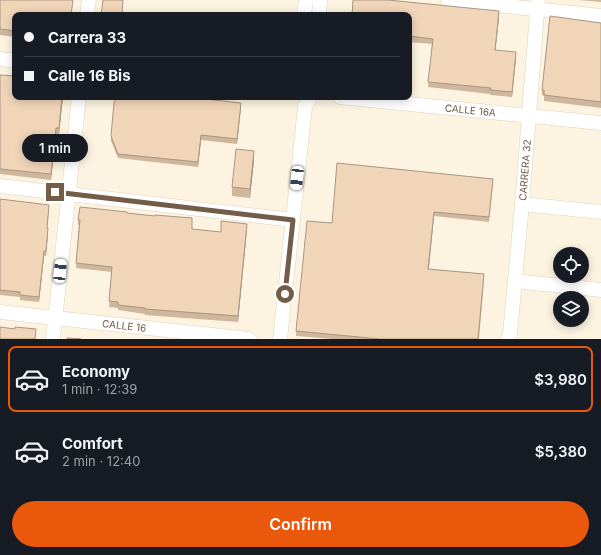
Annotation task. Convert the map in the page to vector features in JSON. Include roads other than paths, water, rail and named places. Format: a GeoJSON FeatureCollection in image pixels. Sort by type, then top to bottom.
{"type":"FeatureCollection","features":[{"type":"Feature","properties":{"kind":"street"},"geometry":{"type":"LineString","coordinates":[[87,12],[89,0]]}},
{"type":"Feature","properties":{"kind":"street"},"geometry":{"type":"LineString","coordinates":[[304,12],[306,0]]}},
{"type":"Feature","properties":{"kind":"street"},"geometry":{"type":"LineString","coordinates":[[319,12],[320,0]]}},
{"type":"Feature","properties":{"kind":"street"},"geometry":{"type":"LineString","coordinates":[[448,0],[537,5],[601,16]]}},
{"type":"Feature","properties":{"kind":"street","name":"CARRERA 32"},"geometry":{"type":"LineString","coordinates":[[508,339],[522,204],[537,5]]}},
{"type":"Feature","properties":{"kind":"street"},"geometry":{"type":"LineString","coordinates":[[0,59],[12,61]]}},
{"type":"Feature","properties":{"kind":"street"},"geometry":{"type":"LineString","coordinates":[[53,339],[79,100]]}},
{"type":"Feature","properties":{"kind":"street"},"geometry":{"type":"LineString","coordinates":[[280,339],[305,100]]}},
{"type":"Feature","properties":{"kind":"street","name":"CALLE 16A"},"geometry":{"type":"LineString","coordinates":[[372,100],[601,123]]}},
{"type":"Feature","properties":{"kind":"street"},"geometry":{"type":"LineString","coordinates":[[0,186],[293,220]]}},
{"type":"Feature","properties":{"kind":"street"},"geometry":{"type":"LineString","coordinates":[[522,204],[601,212]]}},
{"type":"Feature","properties":{"kind":"street"},"geometry":{"type":"LineString","coordinates":[[515,281],[601,290]]}},
{"type":"Feature","properties":{"kind":"street","name":"CALLE 16"},"geometry":{"type":"LineString","coordinates":[[0,312],[249,339]]}}]}
